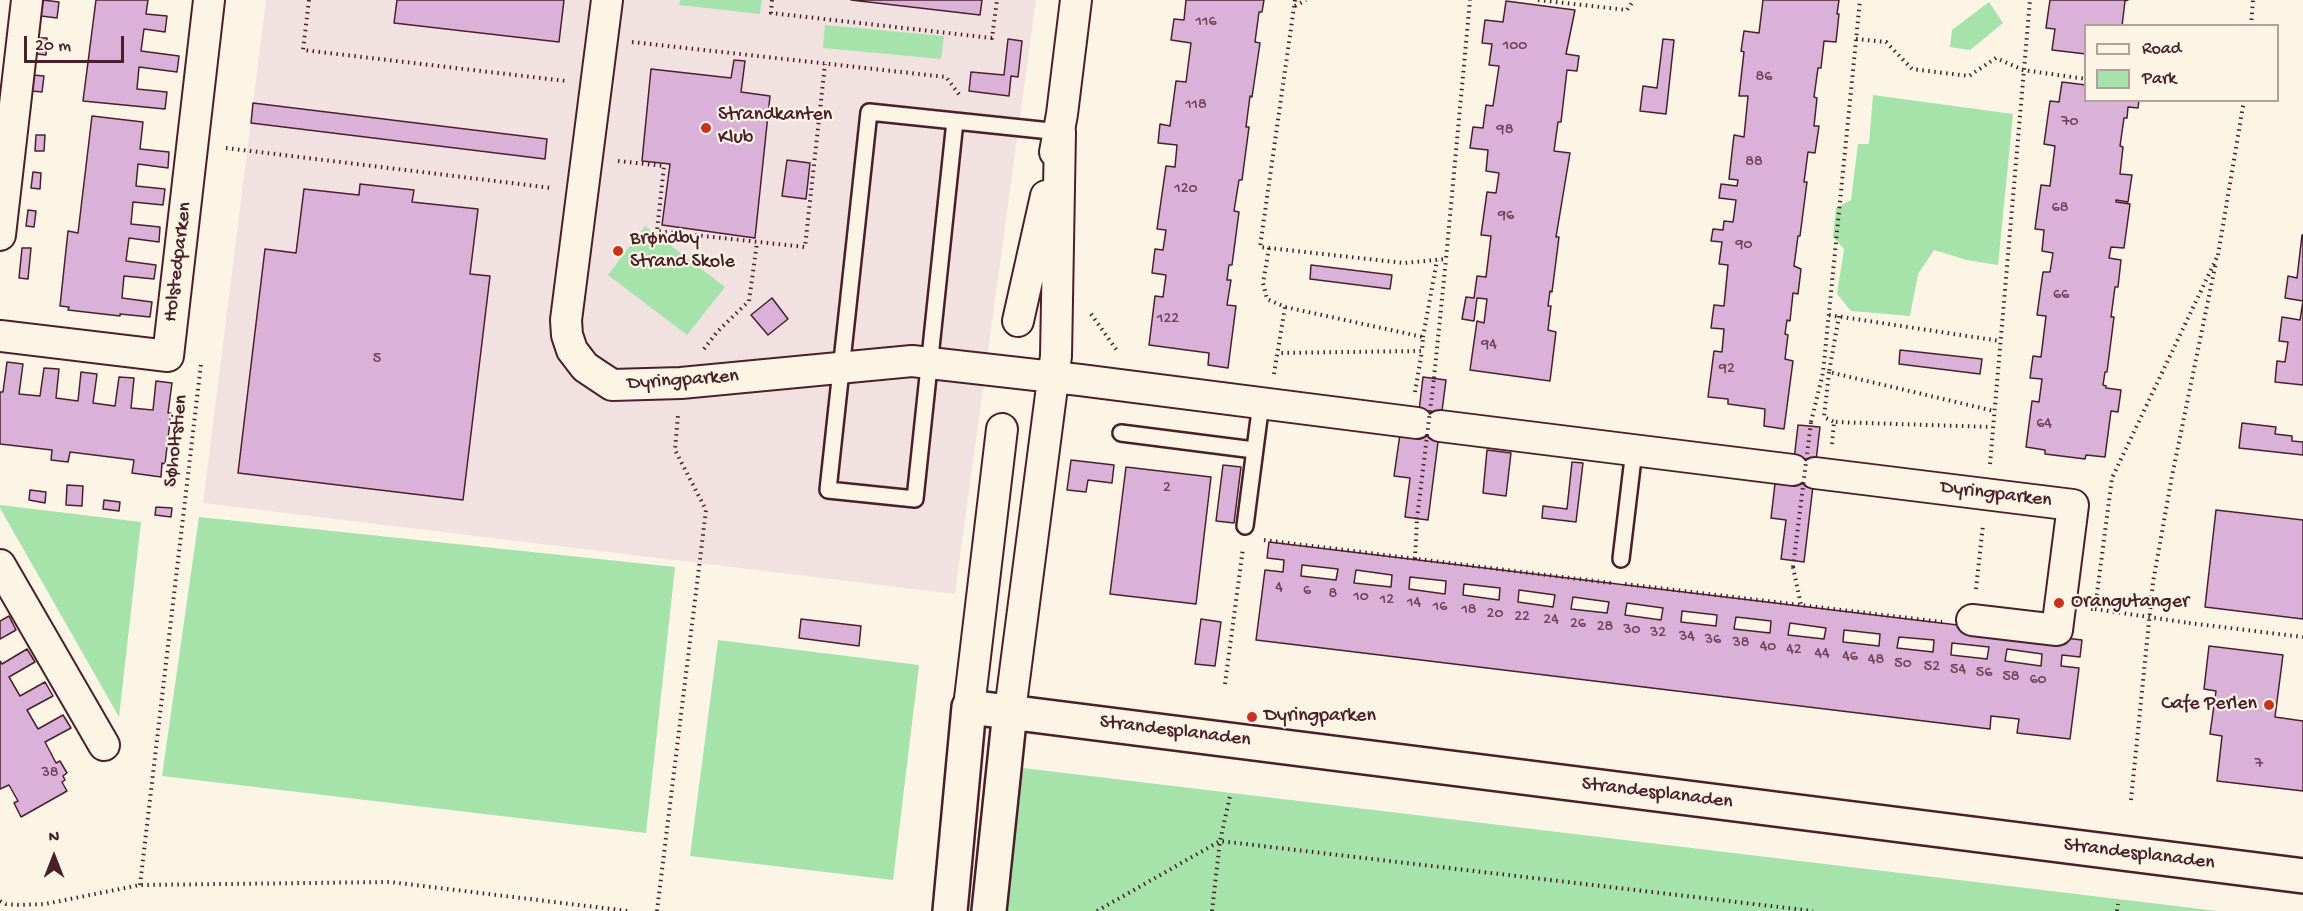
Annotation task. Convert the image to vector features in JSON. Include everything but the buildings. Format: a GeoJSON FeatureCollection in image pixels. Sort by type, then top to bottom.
{"type":"FeatureCollection","features":[{"type":"Feature","properties":{"kind":"street"},"geometry":{"type":"LineString","coordinates":[[0,235],[27,0]]}},
{"type":"Feature","properties":{"kind":"street","name":"Holstedparken"},"geometry":{"type":"LineString","coordinates":[[0,336],[168,356],[209,0]]}},
{"type":"Feature","properties":{"kind":"street","name":"Dyringparken"},"geometry":{"type":"LineString","coordinates":[[608,0],[566,320],[567,335],[572,350],[585,367],[612,385],[681,383],[912,361],[929,362],[2073,505],[2057,630],[1963,621]]}},
{"type":"Feature","properties":{"kind":"street"},"geometry":{"type":"LineString","coordinates":[[1018,321],[1060,132],[1076,0]]}},
{"type":"Feature","properties":{"kind":"street"},"geometry":{"type":"LineString","coordinates":[[989,911],[1010,711],[1056,356],[1060,132]]}},
{"type":"Feature","properties":{"kind":"street"},"geometry":{"type":"LineString","coordinates":[[950,911],[969,707],[1002,429]]}},
{"type":"Feature","properties":{"kind":"street"},"geometry":{"type":"LineString","coordinates":[[0,565],[104,745]]}},
{"type":"Feature","properties":{"kind":"street","name":"Strandesplanaden"},"geometry":{"type":"LineString","coordinates":[[969,707],[2303,876]]}},
{"type":"Feature","properties":{"kind":"lane"},"geometry":{"type":"LineString","coordinates":[[955,121],[915,499],[828,490],[869,112],[955,121],[1060,132]]}},
{"type":"Feature","properties":{"kind":"lane"},"geometry":{"type":"LineString","coordinates":[[1245,532],[1261,403]]}},
{"type":"Feature","properties":{"kind":"lane"},"geometry":{"type":"LineString","coordinates":[[1121,433],[1254,450]]}},
{"type":"Feature","properties":{"kind":"lane"},"geometry":{"type":"LineString","coordinates":[[1621,559],[1634,450]]}},
{"type":"Feature","properties":{"kind":"path"},"geometry":{"type":"LineString","coordinates":[[309,0],[303,50],[597,84]]}},
{"type":"Feature","properties":{"kind":"path"},"geometry":{"type":"LineString","coordinates":[[772,0],[771,13],[992,38],[997,0]]}},
{"type":"Feature","properties":{"kind":"path"},"geometry":{"type":"LineString","coordinates":[[1295,0],[1260,247],[1404,263],[1446,259]]}},
{"type":"Feature","properties":{"kind":"path"},"geometry":{"type":"LineString","coordinates":[[1294,7],[1306,0]]}},
{"type":"Feature","properties":{"kind":"path"},"geometry":{"type":"LineString","coordinates":[[1415,560],[1470,0]]}},
{"type":"Feature","properties":{"kind":"path"},"geometry":{"type":"LineString","coordinates":[[1538,0],[1627,10],[1634,0]]}},
{"type":"Feature","properties":{"kind":"path"},"geometry":{"type":"LineString","coordinates":[[1801,605],[1793,567],[1811,422],[1823,373],[1830,315],[1860,0]]}},
{"type":"Feature","properties":{"kind":"path"},"geometry":{"type":"LineString","coordinates":[[1256,538],[1415,560],[1801,605],[1963,621],[1987,494],[2030,0]]}},
{"type":"Feature","properties":{"kind":"path"},"geometry":{"type":"LineString","coordinates":[[2251,24],[2253,0]]}},
{"type":"Feature","properties":{"kind":"path"},"geometry":{"type":"LineString","coordinates":[[603,38],[946,77],[967,104]]}},
{"type":"Feature","properties":{"kind":"path"},"geometry":{"type":"LineString","coordinates":[[1856,39],[1887,42],[1912,69],[1969,75],[1996,57],[2023,70],[2084,79]]}},
{"type":"Feature","properties":{"kind":"path"},"geometry":{"type":"LineString","coordinates":[[587,158],[664,166],[657,231],[805,247],[825,64]]}},
{"type":"Feature","properties":{"kind":"path"},"geometry":{"type":"LineString","coordinates":[[2131,800],[2153,582],[2172,476],[2218,255],[2244,102]]}},
{"type":"Feature","properties":{"kind":"path"},"geometry":{"type":"LineString","coordinates":[[224,159],[226,148],[583,192]]}},
{"type":"Feature","properties":{"kind":"path"},"geometry":{"type":"LineString","coordinates":[[657,911],[706,510],[675,450],[681,383],[717,332],[749,301],[757,243]]}},
{"type":"Feature","properties":{"kind":"path"},"geometry":{"type":"LineString","coordinates":[[1269,248],[1263,283],[1267,299],[1285,307],[1423,337]]}},
{"type":"Feature","properties":{"kind":"path"},"geometry":{"type":"LineString","coordinates":[[2095,609],[2112,478],[2218,255]]}},
{"type":"Feature","properties":{"kind":"path"},"geometry":{"type":"LineString","coordinates":[[1417,377],[1437,260]]}},
{"type":"Feature","properties":{"kind":"path"},"geometry":{"type":"LineString","coordinates":[[1278,343],[1285,307]]}},
{"type":"Feature","properties":{"kind":"path"},"geometry":{"type":"LineString","coordinates":[[1088,310],[1119,354]]}},
{"type":"Feature","properties":{"kind":"path"},"geometry":{"type":"LineString","coordinates":[[1830,315],[2000,340]]}},
{"type":"Feature","properties":{"kind":"path"},"geometry":{"type":"LineString","coordinates":[[1839,316],[1824,417],[1834,422],[1993,427]]}},
{"type":"Feature","properties":{"kind":"path"},"geometry":{"type":"LineString","coordinates":[[1277,354],[1422,351]]}},
{"type":"Feature","properties":{"kind":"path","name":"Søholtstien"},"geometry":{"type":"LineString","coordinates":[[140,885],[201,362]]}},
{"type":"Feature","properties":{"kind":"path"},"geometry":{"type":"LineString","coordinates":[[1830,372],[1994,411]]}},
{"type":"Feature","properties":{"kind":"path"},"geometry":{"type":"LineString","coordinates":[[1812,473],[1834,422]]}},
{"type":"Feature","properties":{"kind":"path"},"geometry":{"type":"LineString","coordinates":[[1225,684],[1245,532]]}},
{"type":"Feature","properties":{"kind":"path"},"geometry":{"type":"LineString","coordinates":[[2082,608],[2303,637]]}},
{"type":"Feature","properties":{"kind":"path"},"geometry":{"type":"LineString","coordinates":[[1212,911],[1220,841],[1230,796]]}},
{"type":"Feature","properties":{"kind":"path"},"geometry":{"type":"LineString","coordinates":[[1097,911],[1220,841],[1813,911]]}},
{"type":"Feature","properties":{"kind":"path"},"geometry":{"type":"LineString","coordinates":[[0,906],[45,904],[140,885],[390,882],[628,911]]}},
{"type":"Feature","properties":{"kind":"path"},"geometry":{"type":"LineString","coordinates":[[0,901],[6,904]]}},
{"type":"Feature","properties":{"kind":"path"},"geometry":{"type":"LineString","coordinates":[[2117,911],[2118,904]]}},
{"type":"Feature","properties":{"kind":"path"},"geometry":{"type":"LineString","coordinates":[[1762,911],[1763,905]]}},
{"type":"Feature","properties":{"kind":"shaded area","name":"Brøndby Strand Skole"},"geometry":{"type":"Polygon","coordinates":[[[266,0],[1036,0],[955,594],[203,503],[266,0]]]}},
{"type":"Feature","properties":{"kind":"green space"},"geometry":{"type":"Polygon","coordinates":[[[680,0],[762,0],[760,14],[679,5],[680,0]]]}},
{"type":"Feature","properties":{"kind":"green space"},"geometry":{"type":"Polygon","coordinates":[[[1989,2],[2003,23],[1970,50],[1950,47],[1952,30],[1989,2]]]}},
{"type":"Feature","properties":{"kind":"green space"},"geometry":{"type":"Polygon","coordinates":[[[825,25],[944,36],[941,59],[823,48],[825,25]]]}},
{"type":"Feature","properties":{"kind":"green space"},"geometry":{"type":"Polygon","coordinates":[[[1873,95],[2013,114],[1998,265],[1967,260],[1934,250],[1918,274],[1910,316],[1851,311],[1837,294],[1844,249],[1833,237],[1836,208],[1851,200],[1858,144],[1869,144],[1873,95]]]}},
{"type":"Feature","properties":{"kind":"green space"},"geometry":{"type":"Polygon","coordinates":[[[645,226],[725,287],[687,335],[608,275],[645,226]]]}},
{"type":"Feature","properties":{"kind":"green space"},"geometry":{"type":"Polygon","coordinates":[[[0,505],[141,522],[119,717],[0,508],[0,505]]]}},
{"type":"Feature","properties":{"kind":"green space"},"geometry":{"type":"Polygon","coordinates":[[[199,517],[675,567],[646,833],[162,776],[199,517]]]}},
{"type":"Feature","properties":{"kind":"green space"},"geometry":{"type":"Polygon","coordinates":[[[718,640],[919,665],[893,880],[690,856],[718,640]]]}},
{"type":"Feature","properties":{"kind":"green space"},"geometry":{"type":"Polygon","coordinates":[[[1023,768],[2218,911],[1003,911],[1023,768]]]}},
{"type":"Feature","properties":{"kind":"place","name":"Strandkanten Klub"},"geometry":{"type":"Point","coordinates":[706,128]}},
{"type":"Feature","properties":{"kind":"place","name":"Brøndby Strand Skole"},"geometry":{"type":"Point","coordinates":[618,251]}},
{"type":"Feature","properties":{"kind":"place","name":"Orangutanger"},"geometry":{"type":"Point","coordinates":[2059,603]}},
{"type":"Feature","properties":{"kind":"place","name":"Cafe Perlen"},"geometry":{"type":"Point","coordinates":[2269,705]}},
{"type":"Feature","properties":{"kind":"place","name":"Dyringparken"},"geometry":{"type":"Point","coordinates":[1252,717]}}]}
